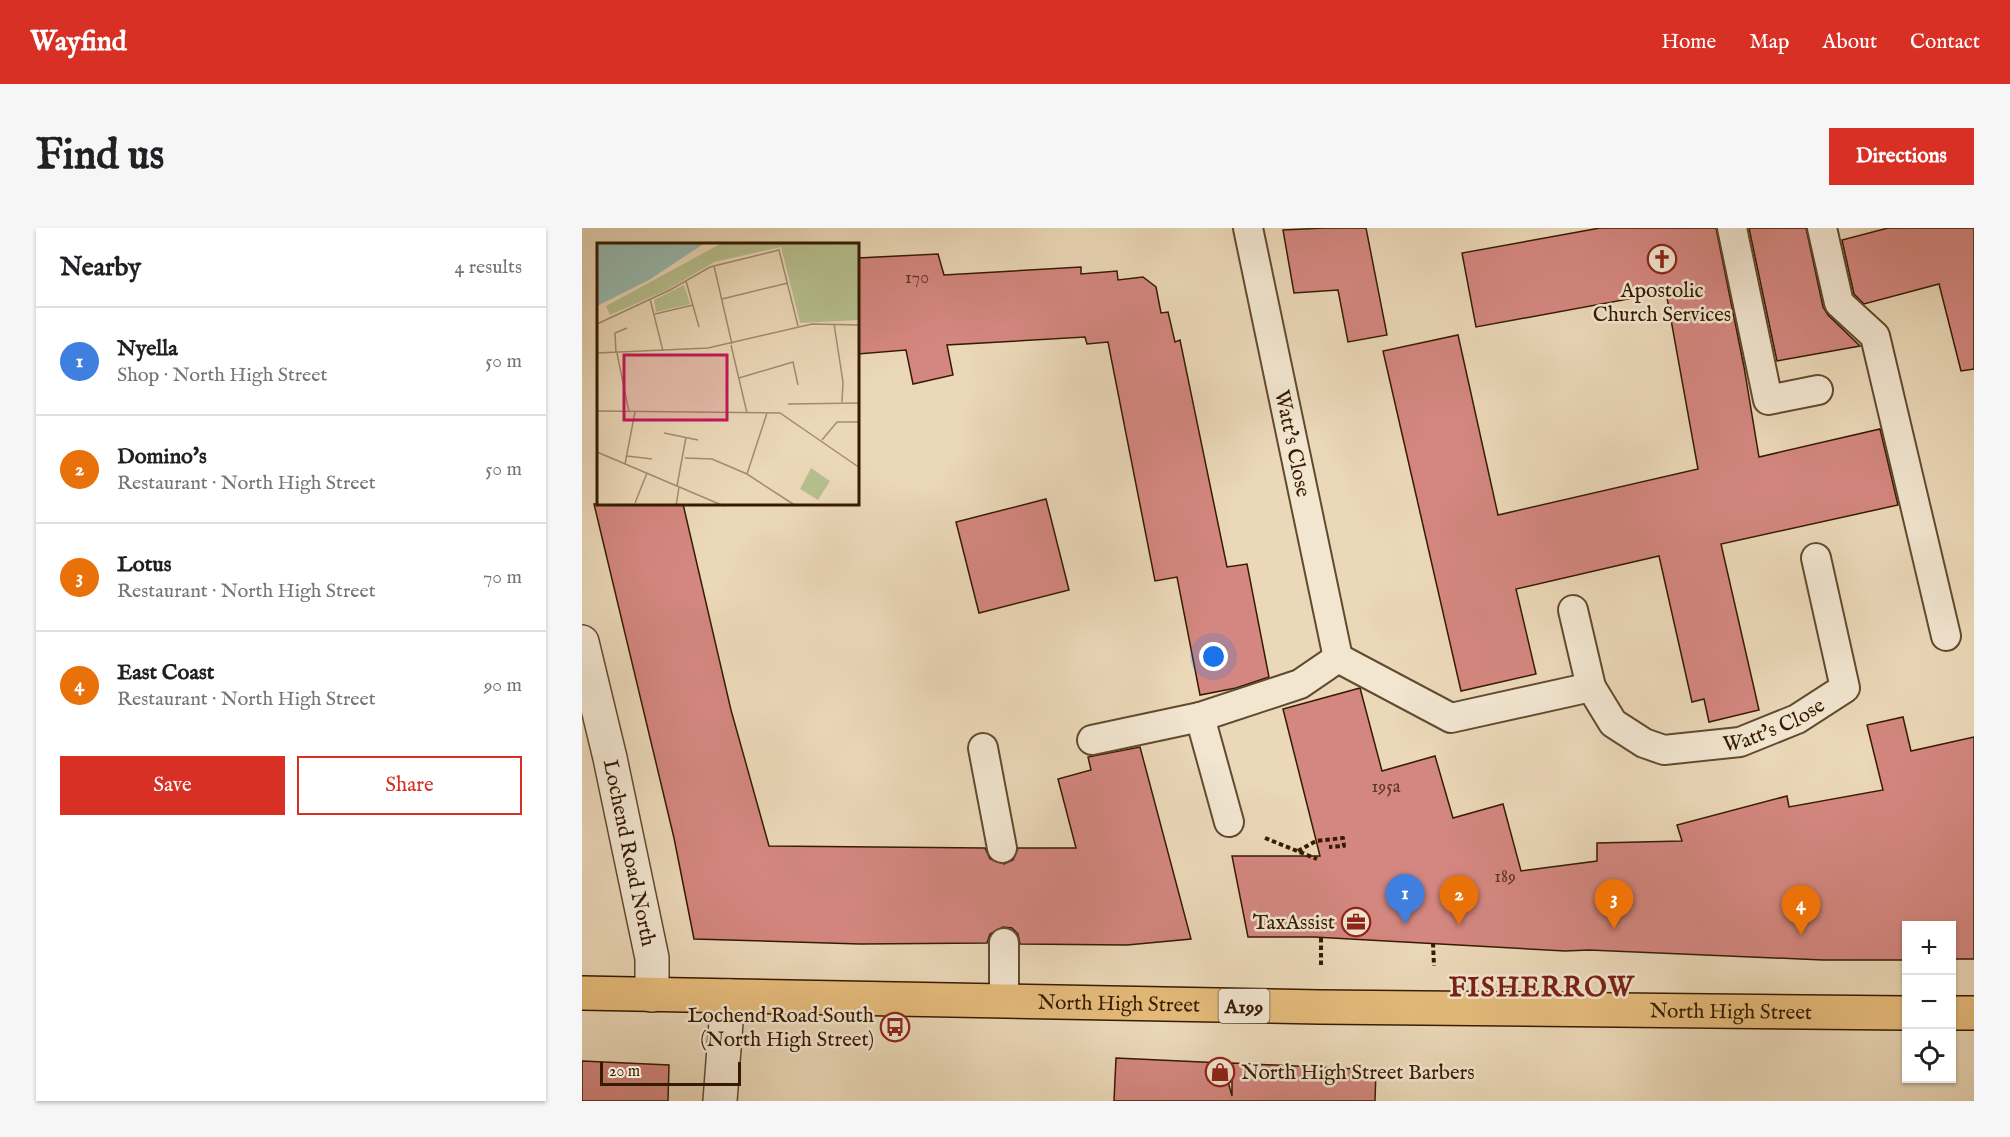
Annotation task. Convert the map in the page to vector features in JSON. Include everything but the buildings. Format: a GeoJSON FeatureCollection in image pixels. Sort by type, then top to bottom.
{"type":"FeatureCollection","features":[{"type":"Feature","properties":{"kind":"main road","name":"North High Street"},"geometry":{"type":"LineString","coordinates":[[582,993],[1434,1009],[1902,1013]]}},
{"type":"Feature","properties":{"kind":"main road"},"geometry":{"type":"LineString","coordinates":[[1956,1013],[1974,1013]]}},
{"type":"Feature","properties":{"kind":"street","name":"Lochend Road North"},"geometry":{"type":"LineString","coordinates":[[582,642],[610,758],[652,958],[652,995]]}},
{"type":"Feature","properties":{"kind":"street"},"geometry":{"type":"LineString","coordinates":[[720,1101],[728,996]]}},
{"type":"Feature","properties":{"kind":"lane","name":"Watt's Close"},"geometry":{"type":"LineString","coordinates":[[1248,228],[1338,658]]}},
{"type":"Feature","properties":{"kind":"lane"},"geometry":{"type":"LineString","coordinates":[[1732,228],[1768,400],[1818,390]]}},
{"type":"Feature","properties":{"kind":"lane"},"geometry":{"type":"LineString","coordinates":[[1822,228],[1839,303],[1875,336],[1946,636]]}},
{"type":"Feature","properties":{"kind":"lane","name":"Watt's Close"},"geometry":{"type":"LineString","coordinates":[[1573,610],[1591,687],[1613,723],[1644,743],[1664,750],[1740,742],[1797,719],[1845,688],[1816,558]]}},
{"type":"Feature","properties":{"kind":"lane"},"geometry":{"type":"LineString","coordinates":[[1092,740],[1200,717],[1300,684],[1338,658],[1451,718],[1591,687]]}},
{"type":"Feature","properties":{"kind":"lane"},"geometry":{"type":"LineString","coordinates":[[1200,717],[1229,822]]}},
{"type":"Feature","properties":{"kind":"lane"},"geometry":{"type":"LineString","coordinates":[[983,748],[1002,848]]}},
{"type":"Feature","properties":{"kind":"lane"},"geometry":{"type":"LineString","coordinates":[[1004,944],[1004,1001]]}},
{"type":"Feature","properties":{"kind":"path"},"geometry":{"type":"LineString","coordinates":[[1229,822],[1317,859]]}},
{"type":"Feature","properties":{"kind":"path"},"geometry":{"type":"LineString","coordinates":[[1298,851],[1316,841],[1343,838],[1344,846],[1329,847]]}},
{"type":"Feature","properties":{"kind":"place","name":"Apostolic Church Services"},"geometry":{"type":"Point","coordinates":[1662,259]}},
{"type":"Feature","properties":{"kind":"place","name":"TaxAssist"},"geometry":{"type":"Point","coordinates":[1356,922]}},
{"type":"Feature","properties":{"kind":"place","name":"Nyella"},"geometry":{"type":"Point","coordinates":[1405,924]}},
{"type":"Feature","properties":{"kind":"place","name":"Domino's"},"geometry":{"type":"Point","coordinates":[1459,925]}},
{"type":"Feature","properties":{"kind":"place","name":"Lotus"},"geometry":{"type":"Point","coordinates":[1614,929]}},
{"type":"Feature","properties":{"kind":"place","name":"East Coast"},"geometry":{"type":"Point","coordinates":[1801,935]}},
{"type":"Feature","properties":{"kind":"place","name":"Lochend Road South (North High Street)"},"geometry":{"type":"Point","coordinates":[895,1027]}},
{"type":"Feature","properties":{"kind":"place","name":"North High Street Barbers"},"geometry":{"type":"Point","coordinates":[1220,1072]}},
{"type":"Feature","properties":{"kind":"district","name":"FISHERROW"},"geometry":{"type":"Point","coordinates":[1542,987]}}]}
